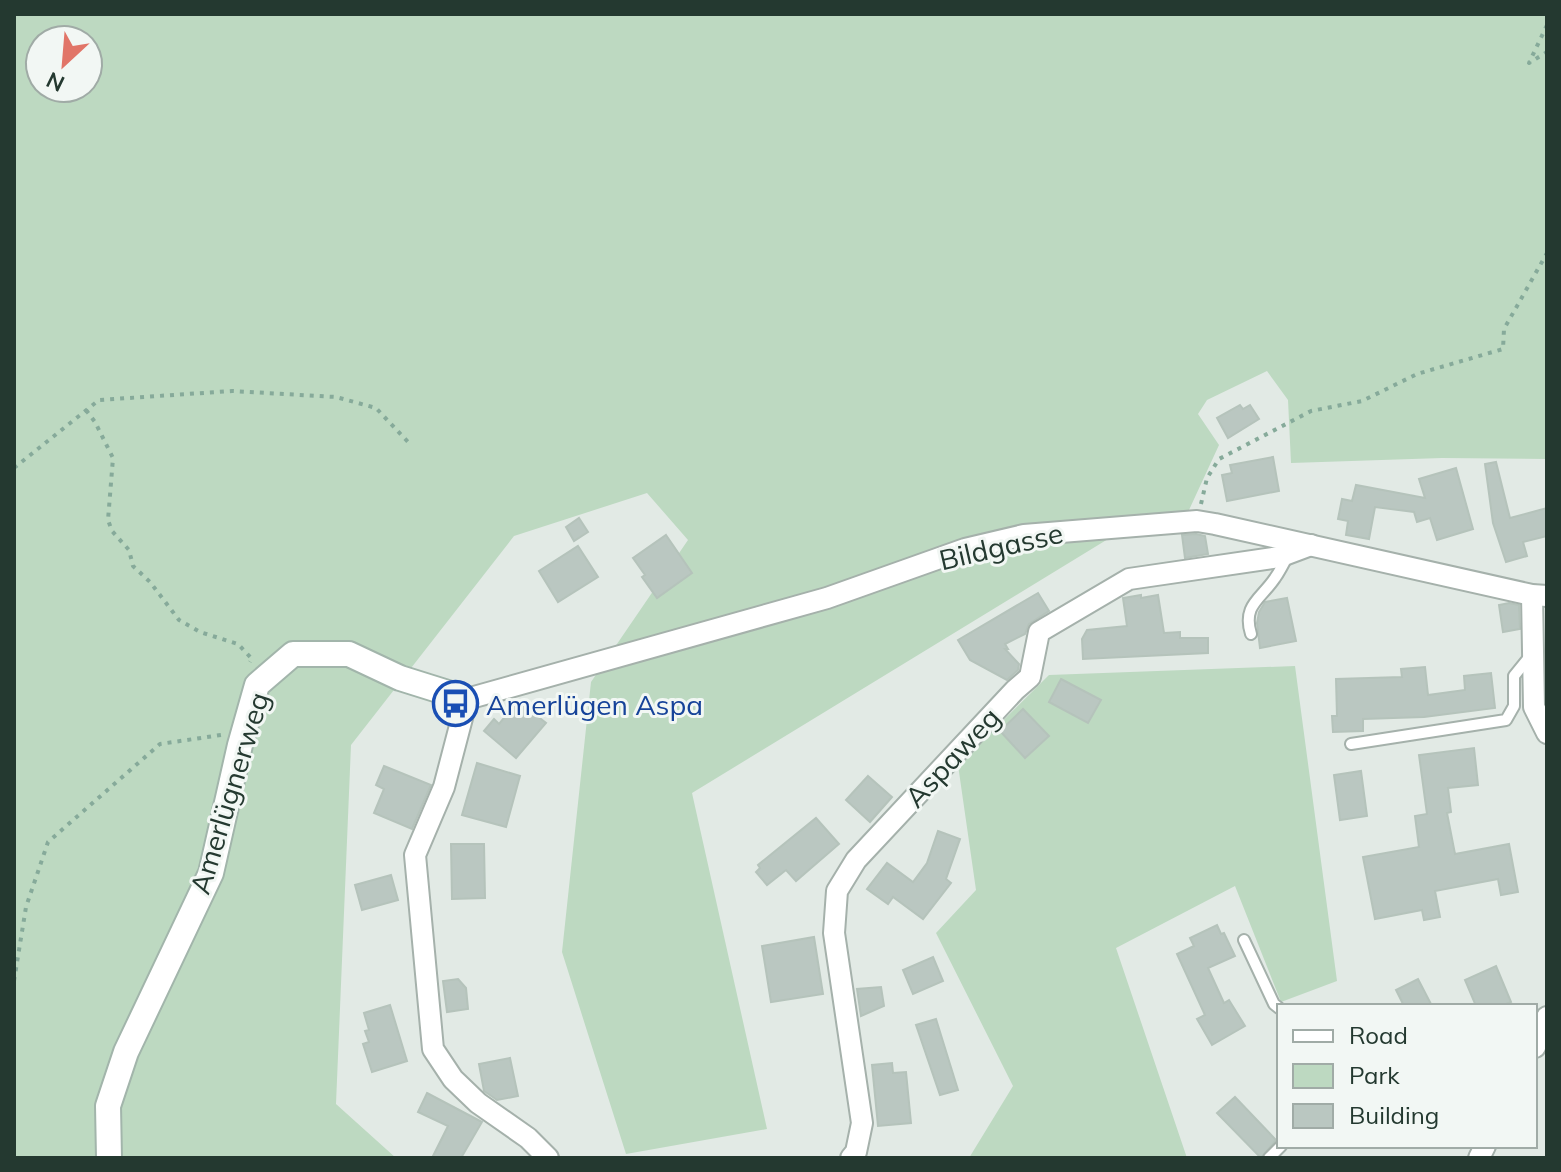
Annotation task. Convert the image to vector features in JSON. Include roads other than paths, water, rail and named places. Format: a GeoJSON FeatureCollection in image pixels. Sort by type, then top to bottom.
{"type":"FeatureCollection","features":[{"type":"Feature","properties":{"kind":"street","name":"Bildgasse"},"geometry":{"type":"LineString","coordinates":[[467,699],[827,598],[965,549],[1024,535],[1197,521],[1540,596]]}},
{"type":"Feature","properties":{"kind":"street","name":"Aspaweg"},"geometry":{"type":"LineString","coordinates":[[851,1158],[856,1152],[862,1123],[834,933],[837,891],[856,860],[1030,677],[1039,632],[1129,579],[1279,557],[1311,545]]}},
{"type":"Feature","properties":{"kind":"street"},"geometry":{"type":"LineString","coordinates":[[1540,596],[1532,653],[1534,707],[1547,733]]}},
{"type":"Feature","properties":{"kind":"street","name":"Amerlügnerweg"},"geometry":{"type":"LineString","coordinates":[[109,1158],[108,1106],[126,1052],[211,873],[257,685],[293,654],[349,654],[400,678],[467,699]]}},
{"type":"Feature","properties":{"kind":"street"},"geometry":{"type":"LineString","coordinates":[[467,699],[444,787],[415,855],[433,1049],[453,1079],[478,1103],[528,1138],[548,1158]]}},
{"type":"Feature","properties":{"kind":"lane"},"geometry":{"type":"LineString","coordinates":[[1251,634],[1247,621],[1255,598],[1275,578],[1289,553]]}},
{"type":"Feature","properties":{"kind":"lane"},"geometry":{"type":"LineString","coordinates":[[1351,744],[1506,720],[1514,706],[1514,676],[1532,653]]}},
{"type":"Feature","properties":{"kind":"lane"},"geometry":{"type":"LineString","coordinates":[[1244,940],[1277,1006]]}},
{"type":"Feature","properties":{"kind":"place","name":"Amerlügen Aspa"},"geometry":{"type":"Point","coordinates":[455,704]}}]}
